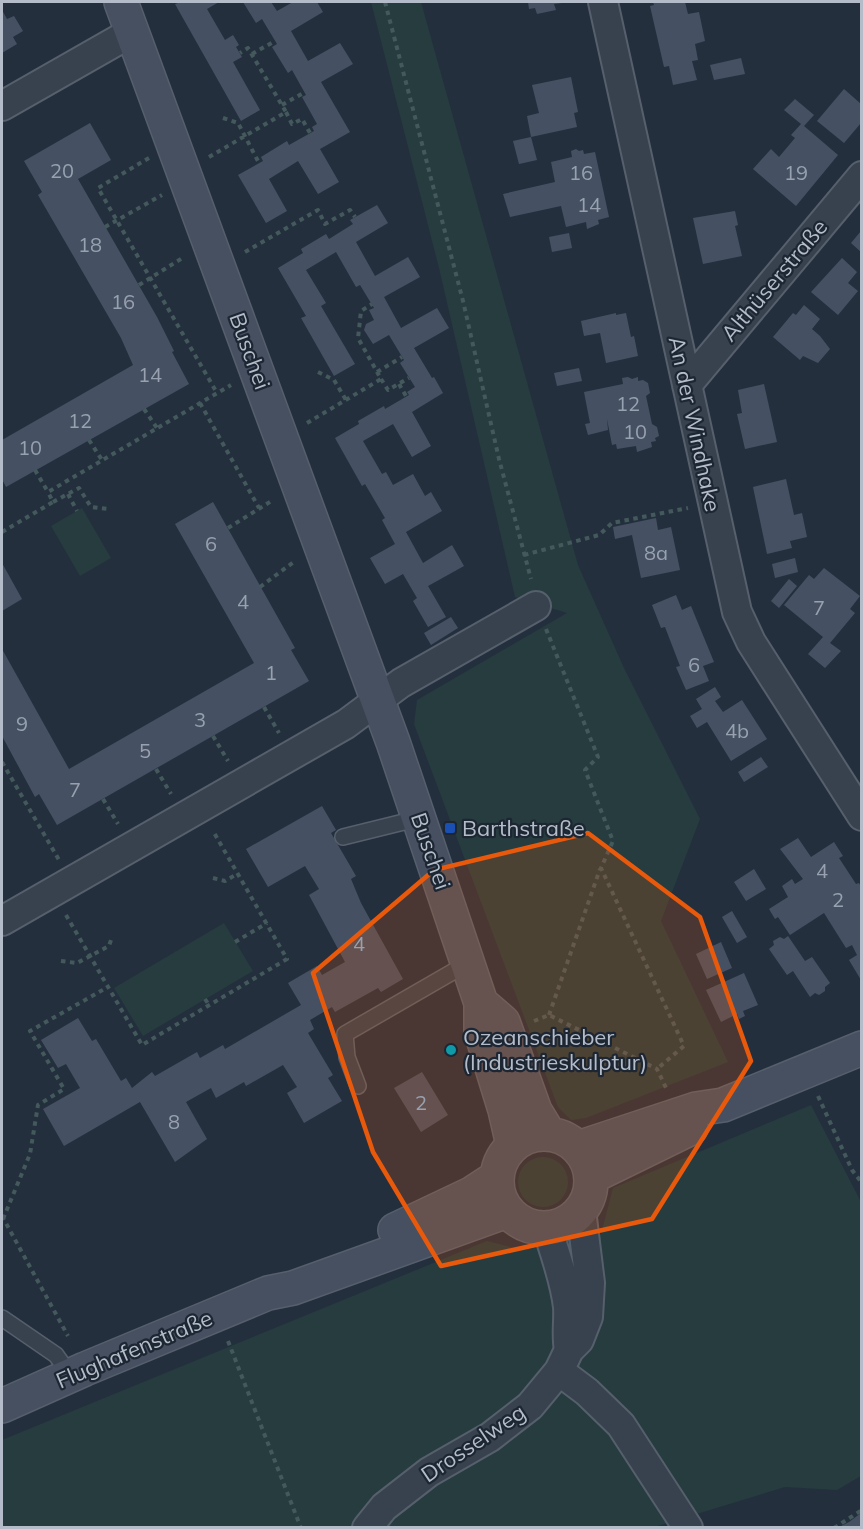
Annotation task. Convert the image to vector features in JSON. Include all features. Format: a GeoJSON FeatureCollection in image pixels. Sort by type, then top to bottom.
{"type":"FeatureCollection","features":[{"type":"Feature","properties":{"kind":"main road","name":"Buschei"},"geometry":{"type":"LineString","coordinates":[[121,2],[420,819],[481,1003],[481,1032],[505,1110],[513,1145]]}},
{"type":"Feature","properties":{"kind":"main road"},"geometry":{"type":"LineString","coordinates":[[481,1003],[503,1022],[536,1111],[549,1134]]}},
{"type":"Feature","properties":{"kind":"main road"},"geometry":{"type":"LineString","coordinates":[[584,1163],[696,1109],[723,1105],[861,1048]]}},
{"type":"Feature","properties":{"kind":"main road"},"geometry":{"type":"LineString","coordinates":[[497,1176],[500,1199],[507,1211],[524,1224],[547,1228],[566,1222],[581,1210],[590,1189],[584,1163],[560,1136],[536,1134],[513,1145]]}},
{"type":"Feature","properties":{"kind":"main road","name":"Flughafenstraße"},"geometry":{"type":"LineString","coordinates":[[268,1293],[286,1276],[420,1220],[471,1194],[497,1176],[499,1165],[513,1145]]}},
{"type":"Feature","properties":{"kind":"main road","name":"Flughafenstraße"},"geometry":{"type":"LineString","coordinates":[[2,1406],[70,1375],[268,1293],[293,1288],[507,1211]]}},
{"type":"Feature","properties":{"kind":"street","name":"An der Windhake"},"geometry":{"type":"LineString","coordinates":[[603,2],[737,612],[751,642],[861,816]]}},
{"type":"Feature","properties":{"kind":"street"},"geometry":{"type":"LineString","coordinates":[[2,106],[132,32]]}},
{"type":"Feature","properties":{"kind":"street","name":"Althüserstraße"},"geometry":{"type":"LineString","coordinates":[[687,385],[861,176]]}},
{"type":"Feature","properties":{"kind":"street"},"geometry":{"type":"LineString","coordinates":[[2,921],[346,724],[401,683],[536,606]]}},
{"type":"Feature","properties":{"kind":"street","name":"Drosselweg"},"geometry":{"type":"LineString","coordinates":[[368,1527],[384,1507],[429,1472],[490,1437],[530,1406],[579,1340],[588,1317],[590,1283],[581,1210]]}},
{"type":"Feature","properties":{"kind":"street"},"geometry":{"type":"LineString","coordinates":[[547,1228],[563,1281],[568,1309],[564,1360],[587,1392],[621,1425],[687,1527]]}},
{"type":"Feature","properties":{"kind":"lane"},"geometry":{"type":"LineString","coordinates":[[343,837],[420,819]]}},
{"type":"Feature","properties":{"kind":"lane"},"geometry":{"type":"LineString","coordinates":[[358,1086],[347,1057],[345,1034],[468,963]]}},
{"type":"Feature","properties":{"kind":"lane"},"geometry":{"type":"LineString","coordinates":[[2,1318],[56,1355],[70,1375]]}},
{"type":"Feature","properties":{"kind":"path"},"geometry":{"type":"LineString","coordinates":[[385,2],[463,301],[499,459],[535,591],[536,606],[598,757],[585,770],[613,841],[601,868],[549,1015],[528,1024]]}},
{"type":"Feature","properties":{"kind":"path"},"geometry":{"type":"LineString","coordinates":[[252,54],[275,41]]}},
{"type":"Feature","properties":{"kind":"path"},"geometry":{"type":"LineString","coordinates":[[240,53],[248,48],[292,124],[302,119],[310,133]]}},
{"type":"Feature","properties":{"kind":"path"},"geometry":{"type":"LineString","coordinates":[[282,105],[305,92]]}},
{"type":"Feature","properties":{"kind":"path"},"geometry":{"type":"LineString","coordinates":[[208,158],[285,112]]}},
{"type":"Feature","properties":{"kind":"path"},"geometry":{"type":"LineString","coordinates":[[223,118],[238,123],[259,163]]}},
{"type":"Feature","properties":{"kind":"path"},"geometry":{"type":"LineString","coordinates":[[150,158],[98,188],[217,393]]}},
{"type":"Feature","properties":{"kind":"path"},"geometry":{"type":"LineString","coordinates":[[105,227],[163,195]]}},
{"type":"Feature","properties":{"kind":"path"},"geometry":{"type":"LineString","coordinates":[[244,253],[318,210],[326,224],[350,210],[355,217]]}},
{"type":"Feature","properties":{"kind":"path"},"geometry":{"type":"LineString","coordinates":[[139,285],[185,257]]}},
{"type":"Feature","properties":{"kind":"path"},"geometry":{"type":"LineString","coordinates":[[372,304],[361,311],[358,338],[388,390],[409,378]]}},
{"type":"Feature","properties":{"kind":"path"},"geometry":{"type":"LineString","coordinates":[[377,372],[402,357]]}},
{"type":"Feature","properties":{"kind":"path"},"geometry":{"type":"LineString","coordinates":[[318,372],[334,380],[346,400]]}},
{"type":"Feature","properties":{"kind":"path"},"geometry":{"type":"LineString","coordinates":[[306,423],[381,379]]}},
{"type":"Feature","properties":{"kind":"path"},"geometry":{"type":"LineString","coordinates":[[48,492],[233,384]]}},
{"type":"Feature","properties":{"kind":"path"},"geometry":{"type":"LineString","coordinates":[[399,384],[406,396]]}},
{"type":"Feature","properties":{"kind":"path"},"geometry":{"type":"LineString","coordinates":[[200,404],[259,508]]}},
{"type":"Feature","properties":{"kind":"path"},"geometry":{"type":"LineString","coordinates":[[144,409],[157,428]]}},
{"type":"Feature","properties":{"kind":"path"},"geometry":{"type":"LineString","coordinates":[[89,440],[102,460]]}},
{"type":"Feature","properties":{"kind":"path"},"geometry":{"type":"LineString","coordinates":[[35,470],[53,502]]}},
{"type":"Feature","properties":{"kind":"path"},"geometry":{"type":"LineString","coordinates":[[2,532],[79,488],[91,507],[108,509]]}},
{"type":"Feature","properties":{"kind":"path"},"geometry":{"type":"LineString","coordinates":[[68,494],[77,511]]}},
{"type":"Feature","properties":{"kind":"path"},"geometry":{"type":"LineString","coordinates":[[228,528],[275,499]]}},
{"type":"Feature","properties":{"kind":"path"},"geometry":{"type":"LineString","coordinates":[[524,555],[599,535],[612,523],[712,502]]}},
{"type":"Feature","properties":{"kind":"path"},"geometry":{"type":"LineString","coordinates":[[260,587],[296,560]]}},
{"type":"Feature","properties":{"kind":"path"},"geometry":{"type":"LineString","coordinates":[[264,707],[280,734]]}},
{"type":"Feature","properties":{"kind":"path"},"geometry":{"type":"LineString","coordinates":[[213,736],[229,763]]}},
{"type":"Feature","properties":{"kind":"path"},"geometry":{"type":"LineString","coordinates":[[2,762],[62,886],[90,956],[142,1045],[287,959],[198,807]]}},
{"type":"Feature","properties":{"kind":"path"},"geometry":{"type":"LineString","coordinates":[[156,769],[173,796]]}},
{"type":"Feature","properties":{"kind":"path"},"geometry":{"type":"LineString","coordinates":[[103,799],[119,826]]}},
{"type":"Feature","properties":{"kind":"path"},"geometry":{"type":"LineString","coordinates":[[601,868],[684,1046],[657,1069]]}},
{"type":"Feature","properties":{"kind":"path"},"geometry":{"type":"LineString","coordinates":[[213,879],[225,881],[237,874]]}},
{"type":"Feature","properties":{"kind":"path"},"geometry":{"type":"LineString","coordinates":[[236,942],[267,923]]}},
{"type":"Feature","properties":{"kind":"path"},"geometry":{"type":"LineString","coordinates":[[61,961],[77,963],[109,946],[112,937]]}},
{"type":"Feature","properties":{"kind":"path"},"geometry":{"type":"LineString","coordinates":[[68,1337],[2,1218],[30,1154],[38,1105],[64,1089],[42,1057],[30,1031],[108,987]]}},
{"type":"Feature","properties":{"kind":"path"},"geometry":{"type":"LineString","coordinates":[[205,999],[209,1005]]}},
{"type":"Feature","properties":{"kind":"path"},"geometry":{"type":"LineString","coordinates":[[119,1007],[124,1004]]}},
{"type":"Feature","properties":{"kind":"path"},"geometry":{"type":"LineString","coordinates":[[549,1015],[657,1069],[669,1094]]}},
{"type":"Feature","properties":{"kind":"path"},"geometry":{"type":"LineString","coordinates":[[807,1071],[852,1170],[861,1183]]}},
{"type":"Feature","properties":{"kind":"path"},"geometry":{"type":"LineString","coordinates":[[228,1339],[301,1527]]}},
{"type":"Feature","properties":{"kind":"path"},"geometry":{"type":"LineString","coordinates":[[834,1527],[861,1510]]}},
{"type":"Feature","properties":{"kind":"highlighted area"},"geometry":{"type":"Polygon","coordinates":[[[588,833],[700,917],[751,1061],[652,1219],[441,1266],[373,1152],[313,973],[434,870],[588,833]]]}},
{"type":"Feature","properties":{"kind":"green space"},"geometry":{"type":"Polygon","coordinates":[[[371,2],[421,2],[578,565],[624,668],[700,819],[661,921],[728,1062],[586,1118],[571,1120],[558,1107],[414,724],[417,700],[567,613],[515,597],[439,268],[371,2]]]}},
{"type":"Feature","properties":{"kind":"green space"},"geometry":{"type":"Polygon","coordinates":[[[82,508],[111,558],[80,576],[51,526],[82,508]]]}},
{"type":"Feature","properties":{"kind":"green space"},"geometry":{"type":"Polygon","coordinates":[[[224,923],[253,971],[143,1036],[114,988],[224,923]]]}},
{"type":"Feature","properties":{"kind":"green space"},"geometry":{"type":"Polygon","coordinates":[[[811,1105],[861,1202],[861,1476],[837,1490],[785,1487],[651,1528],[2,1528],[2,1440],[487,1241],[523,1250],[601,1234],[613,1188],[811,1105]]]}},
{"type":"Feature","properties":{"kind":"green space"},"geometry":{"type":"Polygon","coordinates":[[[543,1157],[561,1164],[568,1182],[561,1200],[543,1207],[525,1200],[518,1182],[525,1164],[543,1157]]]}},
{"type":"Feature","properties":{"kind":"building"},"geometry":{"type":"Polygon","coordinates":[[[219,2],[207,9],[225,40],[233,35],[239,45],[236,47],[242,57],[233,62],[260,110],[241,121],[175,4],[219,2]]]}},
{"type":"Feature","properties":{"kind":"building"},"geometry":{"type":"Polygon","coordinates":[[[243,2],[271,2],[277,11],[293,2],[317,2],[323,12],[291,31],[308,61],[340,43],[353,64],[321,82],[350,132],[320,149],[339,182],[318,194],[298,161],[269,179],[287,211],[266,223],[238,175],[263,161],[261,157],[287,141],[289,145],[314,131],[312,127],[317,124],[302,97],[306,95],[292,70],[288,73],[272,47],[277,44],[262,19],[256,23],[243,2]]]}},
{"type":"Feature","properties":{"kind":"building"},"geometry":{"type":"Polygon","coordinates":[[[528,2],[562,3],[554,4],[556,10],[537,14],[535,8],[529,9],[528,2]]]}},
{"type":"Feature","properties":{"kind":"building"},"geometry":{"type":"Polygon","coordinates":[[[653,2],[685,2],[688,14],[699,12],[705,41],[695,44],[698,60],[692,61],[697,80],[673,85],[669,66],[664,67],[650,6],[654,5],[653,2]]]}},
{"type":"Feature","properties":{"kind":"building"},"geometry":{"type":"Polygon","coordinates":[[[2,10],[7,19],[14,16],[23,31],[13,37],[17,44],[2,53],[2,10]]]}},
{"type":"Feature","properties":{"kind":"building"},"geometry":{"type":"Polygon","coordinates":[[[741,58],[745,74],[714,80],[710,65],[741,58]]]}},
{"type":"Feature","properties":{"kind":"building"},"geometry":{"type":"Polygon","coordinates":[[[571,77],[578,112],[574,113],[577,127],[531,137],[527,116],[539,113],[532,85],[571,77]]]}},
{"type":"Feature","properties":{"kind":"building"},"geometry":{"type":"Polygon","coordinates":[[[844,89],[861,104],[861,123],[844,143],[817,121],[844,89]]]}},
{"type":"Feature","properties":{"kind":"building"},"geometry":{"type":"Polygon","coordinates":[[[795,99],[814,115],[804,126],[838,155],[796,206],[753,169],[771,149],[779,157],[795,138],[791,135],[801,124],[784,110],[795,99]]]}},
{"type":"Feature","properties":{"kind":"building"},"geometry":{"type":"Polygon","coordinates":[[[90,123],[111,160],[78,179],[157,317],[189,384],[6,487],[2,479],[2,440],[133,365],[121,338],[38,195],[42,192],[24,161],[90,123]]]}},
{"type":"Feature","properties":{"kind":"building"},"geometry":{"type":"Polygon","coordinates":[[[531,137],[537,160],[519,164],[513,141],[531,137]]]}},
{"type":"Feature","properties":{"kind":"building"},"geometry":{"type":"Polygon","coordinates":[[[583,150],[584,154],[595,152],[609,217],[598,220],[599,224],[587,229],[586,222],[566,227],[561,206],[510,217],[503,194],[555,182],[551,162],[572,157],[571,151],[583,150]]]}},
{"type":"Feature","properties":{"kind":"building"},"geometry":{"type":"Polygon","coordinates":[[[377,205],[388,223],[356,242],[375,276],[408,257],[420,277],[384,297],[401,328],[437,308],[449,328],[414,348],[443,393],[412,412],[431,446],[412,457],[393,424],[363,441],[382,474],[386,472],[393,485],[413,474],[425,496],[431,492],[442,511],[406,532],[423,563],[452,545],[464,566],[428,586],[446,617],[428,627],[413,601],[417,598],[403,574],[385,584],[370,558],[395,544],[382,520],[385,518],[365,484],[362,486],[335,438],[359,424],[358,421],[409,395],[407,392],[415,387],[400,363],[404,360],[389,335],[373,344],[364,330],[366,324],[374,320],[369,310],[374,308],[360,285],[356,287],[336,252],[306,270],[326,303],[321,306],[355,364],[334,376],[301,318],[306,316],[278,268],[303,253],[301,249],[326,234],[329,239],[353,224],[350,220],[377,205]]]}},
{"type":"Feature","properties":{"kind":"building"},"geometry":{"type":"Polygon","coordinates":[[[735,211],[738,225],[735,226],[742,256],[703,264],[693,218],[735,211]]]}},
{"type":"Feature","properties":{"kind":"building"},"geometry":{"type":"Polygon","coordinates":[[[861,231],[861,252],[851,243],[861,231]]]}},
{"type":"Feature","properties":{"kind":"building"},"geometry":{"type":"Polygon","coordinates":[[[569,233],[572,248],[552,252],[549,237],[569,233]]]}},
{"type":"Feature","properties":{"kind":"building"},"geometry":{"type":"Polygon","coordinates":[[[842,258],[857,272],[848,283],[858,291],[838,315],[811,292],[842,258]]]}},
{"type":"Feature","properties":{"kind":"building"},"geometry":{"type":"Polygon","coordinates":[[[804,305],[820,319],[812,329],[830,349],[818,363],[803,356],[800,360],[773,337],[793,313],[796,315],[804,305]]]}},
{"type":"Feature","properties":{"kind":"building"},"geometry":{"type":"Polygon","coordinates":[[[616,313],[616,315],[626,313],[638,356],[606,363],[600,333],[584,336],[581,321],[616,313]]]}},
{"type":"Feature","properties":{"kind":"building"},"geometry":{"type":"Polygon","coordinates":[[[579,368],[582,381],[557,386],[554,373],[579,368]]]}},
{"type":"Feature","properties":{"kind":"building"},"geometry":{"type":"Polygon","coordinates":[[[638,377],[638,381],[643,380],[648,383],[650,393],[646,396],[652,424],[657,427],[659,436],[655,438],[656,441],[651,442],[652,447],[637,452],[636,446],[617,449],[616,444],[612,445],[607,419],[608,430],[588,435],[585,424],[590,423],[584,392],[623,384],[622,378],[632,379],[638,377]]]}},
{"type":"Feature","properties":{"kind":"building"},"geometry":{"type":"Polygon","coordinates":[[[764,384],[777,442],[745,449],[737,414],[742,413],[738,390],[764,384]]]}},
{"type":"Feature","properties":{"kind":"building"},"geometry":{"type":"Polygon","coordinates":[[[786,479],[794,515],[802,513],[807,537],[790,541],[792,548],[767,554],[753,487],[786,479]]]}},
{"type":"Feature","properties":{"kind":"building"},"geometry":{"type":"Polygon","coordinates":[[[213,502],[295,648],[291,650],[309,681],[57,825],[39,794],[35,797],[2,736],[2,649],[69,769],[254,663],[175,524],[213,502]]]}},
{"type":"Feature","properties":{"kind":"building"},"geometry":{"type":"Polygon","coordinates":[[[656,518],[658,530],[671,527],[680,570],[641,578],[632,535],[615,539],[613,527],[656,518]]]}},
{"type":"Feature","properties":{"kind":"building"},"geometry":{"type":"Polygon","coordinates":[[[795,558],[798,572],[775,578],[772,564],[795,558]]]}},
{"type":"Feature","properties":{"kind":"building"},"geometry":{"type":"Polygon","coordinates":[[[2,563],[22,599],[2,611],[2,563]]]}},
{"type":"Feature","properties":{"kind":"building"},"geometry":{"type":"Polygon","coordinates":[[[824,568],[860,596],[850,609],[855,613],[830,643],[841,651],[825,668],[808,654],[823,637],[784,605],[809,575],[814,579],[824,568]]]}},
{"type":"Feature","properties":{"kind":"building"},"geometry":{"type":"Polygon","coordinates":[[[789,579],[797,586],[779,608],[771,601],[789,579]]]}},
{"type":"Feature","properties":{"kind":"building"},"geometry":{"type":"Polygon","coordinates":[[[676,595],[682,610],[691,606],[714,662],[703,666],[709,681],[686,690],[676,667],[680,666],[665,627],[661,628],[652,605],[676,595]]]}},
{"type":"Feature","properties":{"kind":"building"},"geometry":{"type":"Polygon","coordinates":[[[451,617],[458,628],[431,645],[424,633],[451,617]]]}},
{"type":"Feature","properties":{"kind":"building"},"geometry":{"type":"Polygon","coordinates":[[[715,687],[721,697],[715,701],[723,712],[742,700],[767,739],[731,761],[707,722],[697,728],[690,716],[702,709],[696,699],[715,687]]]}},
{"type":"Feature","properties":{"kind":"building"},"geometry":{"type":"Polygon","coordinates":[[[761,757],[768,767],[744,782],[738,772],[761,757]]]}},
{"type":"Feature","properties":{"kind":"building"},"geometry":{"type":"Polygon","coordinates":[[[322,806],[336,830],[331,833],[356,876],[351,879],[361,903],[403,979],[381,992],[378,988],[335,1012],[332,1007],[310,1020],[314,1029],[308,1033],[333,1075],[328,1078],[342,1101],[304,1123],[287,1093],[297,1087],[283,1065],[246,1086],[244,1082],[216,1098],[211,1088],[186,1102],[207,1139],[175,1162],[140,1102],[64,1146],[43,1109],[80,1088],[66,1064],[58,1068],[41,1040],[78,1018],[92,1041],[96,1039],[121,1081],[126,1078],[132,1088],[152,1072],[155,1076],[197,1052],[200,1058],[223,1045],[225,1049],[301,1005],[288,983],[317,966],[322,975],[345,962],[309,895],[319,889],[305,866],[268,887],[246,849],[322,806]]]}},
{"type":"Feature","properties":{"kind":"building"},"geometry":{"type":"Polygon","coordinates":[[[798,838],[811,857],[834,842],[843,856],[839,858],[856,884],[859,883],[861,887],[861,980],[849,960],[857,955],[852,945],[846,948],[824,913],[790,935],[778,917],[775,919],[769,909],[788,897],[782,886],[792,879],[795,884],[803,879],[780,849],[798,838]]]}},
{"type":"Feature","properties":{"kind":"building"},"geometry":{"type":"Polygon","coordinates":[[[754,869],[766,889],[746,901],[734,882],[754,869]]]}},
{"type":"Feature","properties":{"kind":"building"},"geometry":{"type":"Polygon","coordinates":[[[732,911],[747,937],[737,943],[722,917],[732,911]]]}},
{"type":"Feature","properties":{"kind":"building"},"geometry":{"type":"Polygon","coordinates":[[[788,936],[805,961],[812,957],[830,983],[819,995],[815,993],[810,997],[793,971],[787,975],[769,949],[774,945],[773,941],[788,936]]]}},
{"type":"Feature","properties":{"kind":"building"},"geometry":{"type":"Polygon","coordinates":[[[721,942],[732,968],[707,979],[696,954],[721,942]]]}},
{"type":"Feature","properties":{"kind":"building"},"geometry":{"type":"Polygon","coordinates":[[[744,973],[758,1005],[743,1011],[745,1016],[739,1019],[737,1014],[721,1022],[706,990],[744,973]]]}},
{"type":"Feature","properties":{"kind":"building"},"geometry":{"type":"Polygon","coordinates":[[[422,1072],[448,1115],[421,1132],[394,1088],[422,1072]]]}},
{"type":"Feature","properties":{"kind":"building"},"geometry":{"type":"Polygon","coordinates":[[[861,1513],[861,1527],[839,1527],[849,1522],[861,1513]]]}},
{"type":"Feature","properties":{"kind":"place","name":"Barthstraße"},"geometry":{"type":"Point","coordinates":[450,828]}},
{"type":"Feature","properties":{"kind":"place","name":"Ozeanschieber (Industrieskulptur)"},"geometry":{"type":"Point","coordinates":[451,1050]}}]}
